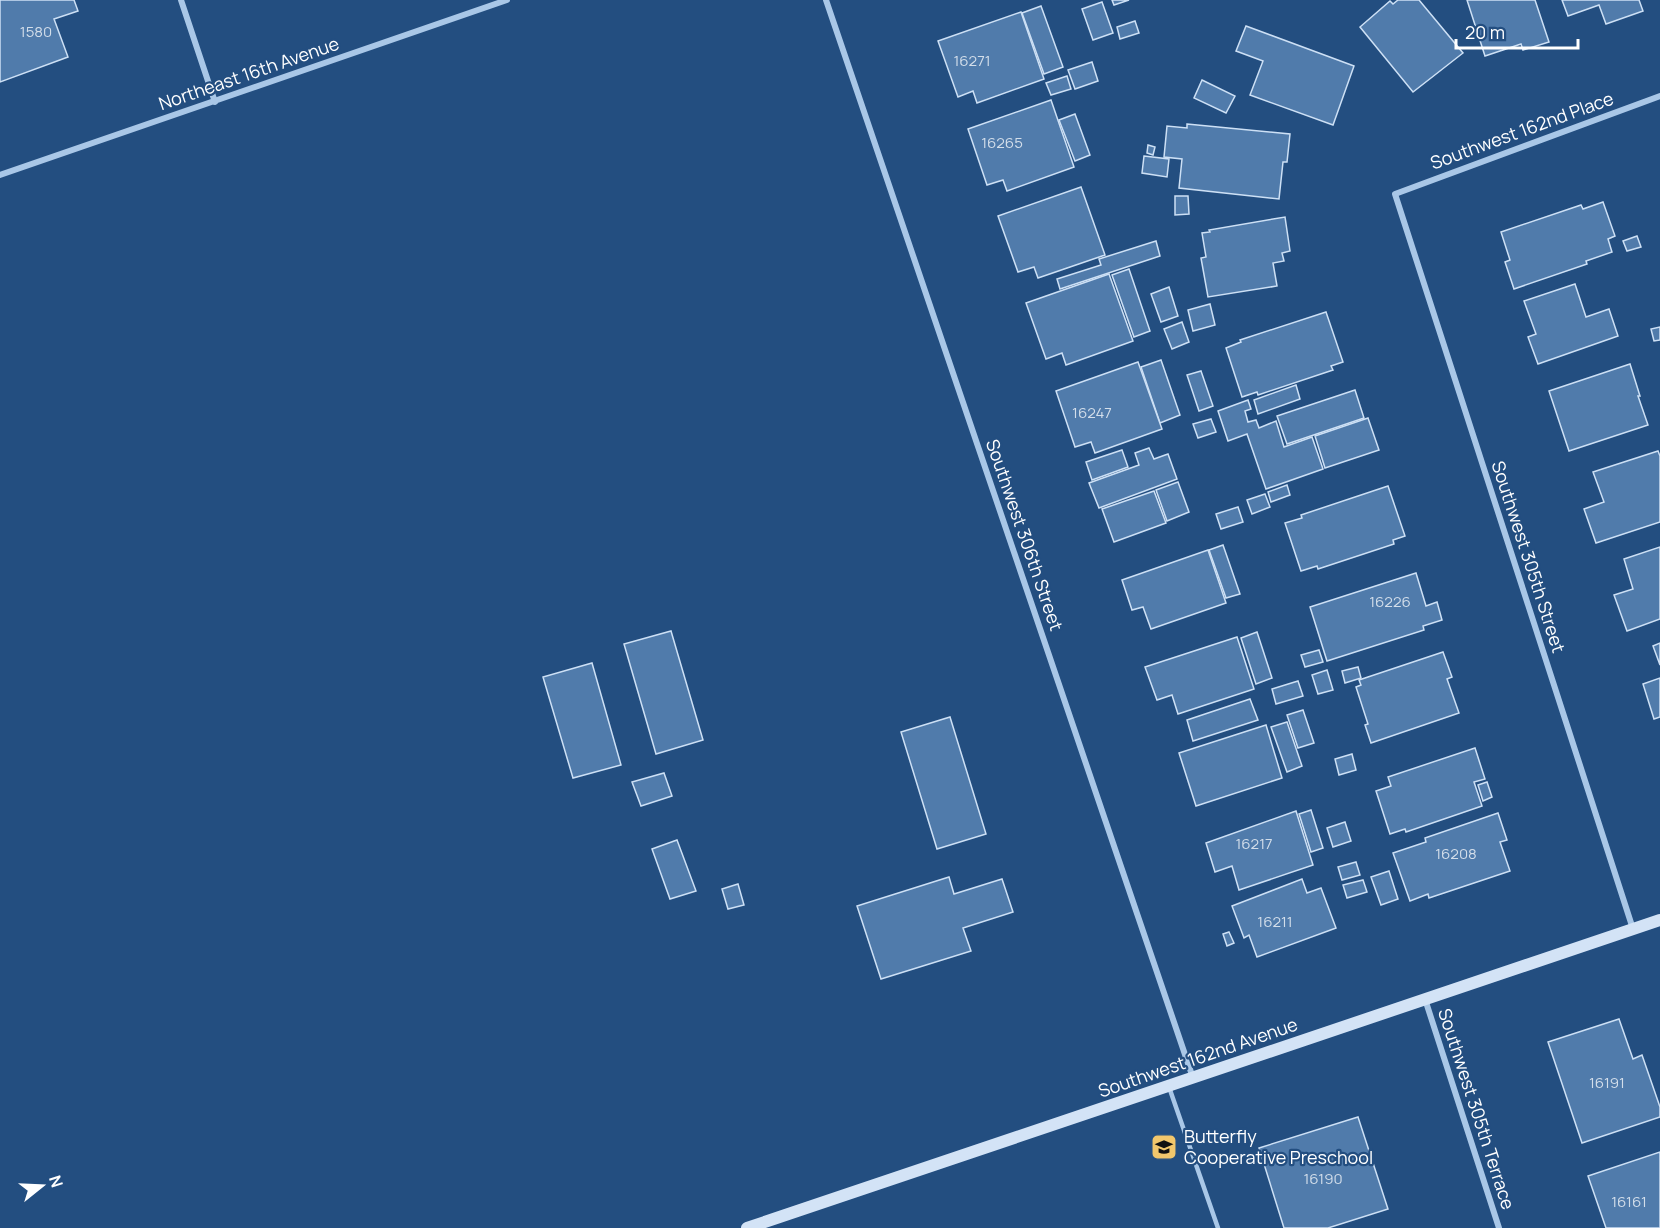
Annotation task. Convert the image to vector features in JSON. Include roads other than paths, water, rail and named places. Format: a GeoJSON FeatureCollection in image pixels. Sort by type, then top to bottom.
{"type":"FeatureCollection","features":[{"type":"Feature","properties":{"kind":"street"},"geometry":{"type":"LineString","coordinates":[[181,0],[215,102]]}},
{"type":"Feature","properties":{"kind":"street","name":"Northeast 16th Avenue"},"geometry":{"type":"LineString","coordinates":[[0,175],[507,0]]}},
{"type":"Feature","properties":{"kind":"street","name":"Southwest 306th Street"},"geometry":{"type":"LineString","coordinates":[[826,0],[1193,1079]]}},
{"type":"Feature","properties":{"kind":"street","name":"Southwest 162nd Place"},"geometry":{"type":"LineString","coordinates":[[1395,194],[1660,96]]}},
{"type":"Feature","properties":{"kind":"street","name":"Southwest 305th Street"},"geometry":{"type":"LineString","coordinates":[[1395,194],[1633,929]]}},
{"type":"Feature","properties":{"kind":"street","name":"Southwest 162nd Avenue"},"geometry":{"type":"LineString","coordinates":[[747,1228],[1660,920]]}},
{"type":"Feature","properties":{"kind":"street","name":"Southwest 305th Terrace"},"geometry":{"type":"LineString","coordinates":[[1425,999],[1500,1228]]}},
{"type":"Feature","properties":{"kind":"lane"},"geometry":{"type":"LineString","coordinates":[[1169,1087],[1218,1228]]}},
{"type":"Feature","properties":{"kind":"place","name":"Butterfly Cooperative Preschool"},"geometry":{"type":"Point","coordinates":[1164,1147]}}]}
